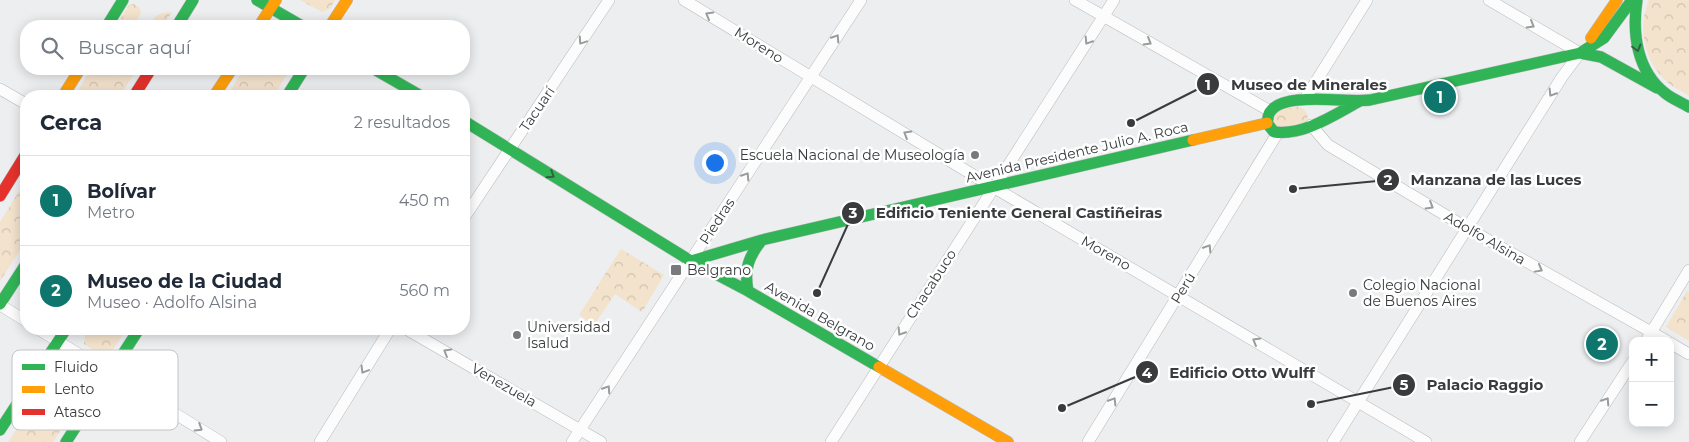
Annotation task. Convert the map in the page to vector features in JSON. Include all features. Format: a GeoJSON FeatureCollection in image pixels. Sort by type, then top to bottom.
{"type":"FeatureCollection","features":[{"type":"Feature","properties":{"kind":"main road"},"geometry":{"type":"LineString","coordinates":[[111,20],[123,0]]}},
{"type":"Feature","properties":{"kind":"main road"},"geometry":{"type":"LineString","coordinates":[[181,20],[193,0]]}},
{"type":"Feature","properties":{"kind":"main road"},"geometry":{"type":"LineString","coordinates":[[257,0],[273,4],[294,20]]}},
{"type":"Feature","properties":{"kind":"main road"},"geometry":{"type":"LineString","coordinates":[[334,20],[346,0]]}},
{"type":"Feature","properties":{"kind":"main road"},"geometry":{"type":"LineString","coordinates":[[1580,53],[1596,33],[1617,0]]}},
{"type":"Feature","properties":{"kind":"main road"},"geometry":{"type":"LineString","coordinates":[[1360,101],[1305,99],[1280,104],[1270,111],[1267,123],[1271,130],[1277,134],[1294,133],[1360,101],[1580,53],[1604,38],[1632,0]]}},
{"type":"Feature","properties":{"kind":"main road"},"geometry":{"type":"LineString","coordinates":[[1636,0],[1634,25],[1636,47],[1643,64],[1665,93]]}},
{"type":"Feature","properties":{"kind":"main road"},"geometry":{"type":"LineString","coordinates":[[263,20],[273,4]]}},
{"type":"Feature","properties":{"kind":"main road"},"geometry":{"type":"LineString","coordinates":[[1580,53],[1601,57],[1689,107]]}},
{"type":"Feature","properties":{"kind":"main road"},"geometry":{"type":"LineString","coordinates":[[66,90],[76,75]]}},
{"type":"Feature","properties":{"kind":"main road"},"geometry":{"type":"LineString","coordinates":[[138,90],[147,75]]}},
{"type":"Feature","properties":{"kind":"main road"},"geometry":{"type":"LineString","coordinates":[[218,90],[228,75]]}},
{"type":"Feature","properties":{"kind":"main road"},"geometry":{"type":"LineString","coordinates":[[291,90],[300,75]]}},
{"type":"Feature","properties":{"kind":"main road"},"geometry":{"type":"LineString","coordinates":[[384,75],[411,90]]}},
{"type":"Feature","properties":{"kind":"main road"},"geometry":{"type":"LineString","coordinates":[[1305,99],[1314,109],[1315,116],[1311,125]]}},
{"type":"Feature","properties":{"kind":"main road","name":"Avenida Presidente Julio A. Roca"},"geometry":{"type":"LineString","coordinates":[[691,261],[762,240],[1267,123]]}},
{"type":"Feature","properties":{"kind":"main road","name":"Avenida Belgrano"},"geometry":{"type":"LineString","coordinates":[[470,125],[691,261],[748,291],[1008,442]]}},
{"type":"Feature","properties":{"kind":"main road"},"geometry":{"type":"LineString","coordinates":[[0,196],[20,164]]}},
{"type":"Feature","properties":{"kind":"main road"},"geometry":{"type":"LineString","coordinates":[[748,291],[745,267],[752,252],[762,240]]}},
{"type":"Feature","properties":{"kind":"main road"},"geometry":{"type":"LineString","coordinates":[[0,304],[20,273]]}},
{"type":"Feature","properties":{"kind":"main road"},"geometry":{"type":"LineString","coordinates":[[52,350],[62,335]]}},
{"type":"Feature","properties":{"kind":"main road"},"geometry":{"type":"LineString","coordinates":[[126,350],[136,335]]}},
{"type":"Feature","properties":{"kind":"main road"},"geometry":{"type":"LineString","coordinates":[[0,430],[12,412]]}},
{"type":"Feature","properties":{"kind":"main road"},"geometry":{"type":"LineString","coordinates":[[66,442],[74,430]]}},
{"type":"Feature","properties":{"kind":"street","name":"Tacuarí"},"geometry":{"type":"LineString","coordinates":[[470,209],[609,0]]}},
{"type":"Feature","properties":{"kind":"street","name":"Moreno"},"geometry":{"type":"LineString","coordinates":[[684,0],[993,187],[1426,442]]}},
{"type":"Feature","properties":{"kind":"street","name":"Piedras"},"geometry":{"type":"LineString","coordinates":[[572,442],[861,0]]}},
{"type":"Feature","properties":{"kind":"street"},"geometry":{"type":"LineString","coordinates":[[1075,0],[1270,111]]}},
{"type":"Feature","properties":{"kind":"street","name":"Chacabuco"},"geometry":{"type":"LineString","coordinates":[[831,442],[1114,0]]}},
{"type":"Feature","properties":{"kind":"street"},"geometry":{"type":"LineString","coordinates":[[1305,99],[1367,0]]}},
{"type":"Feature","properties":{"kind":"street"},"geometry":{"type":"LineString","coordinates":[[1333,442],[1466,228],[1562,77],[1580,53],[1489,0]]}},
{"type":"Feature","properties":{"kind":"street"},"geometry":{"type":"LineString","coordinates":[[0,89],[20,101]]}},
{"type":"Feature","properties":{"kind":"street","name":"Adolfo Alsina"},"geometry":{"type":"LineString","coordinates":[[1311,125],[1328,144],[1649,336]]}},
{"type":"Feature","properties":{"kind":"street","name":"Perú"},"geometry":{"type":"LineString","coordinates":[[1088,442],[1277,134]]}},
{"type":"Feature","properties":{"kind":"street"},"geometry":{"type":"LineString","coordinates":[[1649,336],[1689,270]]}},
{"type":"Feature","properties":{"kind":"street"},"geometry":{"type":"LineString","coordinates":[[0,304],[20,317]]}},
{"type":"Feature","properties":{"kind":"street"},"geometry":{"type":"LineString","coordinates":[[48,335],[72,350]]}},
{"type":"Feature","properties":{"kind":"street"},"geometry":{"type":"LineString","coordinates":[[320,442],[386,335]]}},
{"type":"Feature","properties":{"kind":"street","name":"Venezuela"},"geometry":{"type":"LineString","coordinates":[[416,335],[601,442]]}},
{"type":"Feature","properties":{"kind":"street"},"geometry":{"type":"LineString","coordinates":[[1674,345],[1689,354]]}},
{"type":"Feature","properties":{"kind":"street"},"geometry":{"type":"LineString","coordinates":[[1580,442],[1629,367]]}},
{"type":"Feature","properties":{"kind":"street"},"geometry":{"type":"LineString","coordinates":[[178,415],[221,442]]}},
{"type":"Feature","properties":{"kind":"green space"},"geometry":{"type":"Polygon","coordinates":[[[300,0],[335,0],[330,9],[322,12],[300,0]]]}},
{"type":"Feature","properties":{"kind":"green space"},"geometry":{"type":"Polygon","coordinates":[[[1649,0],[1689,0],[1689,96],[1666,81],[1651,61],[1644,41],[1643,30],[1649,0]]]}},
{"type":"Feature","properties":{"kind":"green space"},"geometry":{"type":"Polygon","coordinates":[[[134,4],[140,8],[141,13],[137,20],[120,20],[129,5],[134,4]]]}},
{"type":"Feature","properties":{"kind":"green space"},"geometry":{"type":"Polygon","coordinates":[[[172,12],[167,20],[153,20],[158,15],[172,12]]]}},
{"type":"Feature","properties":{"kind":"green space"},"geometry":{"type":"Polygon","coordinates":[[[87,75],[133,75],[124,90],[79,90],[87,75]]]}},
{"type":"Feature","properties":{"kind":"green space"},"geometry":{"type":"Polygon","coordinates":[[[240,75],[286,75],[278,90],[231,90],[240,75]]]}},
{"type":"Feature","properties":{"kind":"green space"},"geometry":{"type":"Polygon","coordinates":[[[1298,107],[1306,112],[1308,121],[1281,132],[1271,117],[1279,109],[1298,107]]]}},
{"type":"Feature","properties":{"kind":"green space"},"geometry":{"type":"Polygon","coordinates":[[[20,190],[20,250],[0,281],[0,222],[20,190]]]}},
{"type":"Feature","properties":{"kind":"green space"},"geometry":{"type":"Polygon","coordinates":[[[621,249],[664,275],[642,312],[615,294],[594,325],[579,315],[621,249]]]}},
{"type":"Feature","properties":{"kind":"green space"},"geometry":{"type":"Polygon","coordinates":[[[1687,291],[1689,292],[1689,341],[1666,327],[1687,291]]]}},
{"type":"Feature","properties":{"kind":"green space"},"geometry":{"type":"Polygon","coordinates":[[[85,335],[123,335],[114,348],[110,350],[93,350],[84,344],[85,335]]]}},
{"type":"Feature","properties":{"kind":"green space"},"geometry":{"type":"Polygon","coordinates":[[[16,430],[61,430],[53,442],[8,442],[16,430]]]}},
{"type":"Feature","properties":{"kind":"traffic: fast"},"geometry":{"type":"LineString","coordinates":[[111,20],[123,0]]}},
{"type":"Feature","properties":{"kind":"traffic: fast"},"geometry":{"type":"LineString","coordinates":[[181,20],[193,0]]}},
{"type":"Feature","properties":{"kind":"traffic: fast"},"geometry":{"type":"LineString","coordinates":[[257,0],[292,20]]}},
{"type":"Feature","properties":{"kind":"traffic: fast"},"geometry":{"type":"LineString","coordinates":[[1360,101],[1319,123],[1296,131],[1274,132],[1267,123],[1270,112],[1277,106],[1288,102],[1316,99],[1370,100],[1580,53],[1604,38],[1632,0]]}},
{"type":"Feature","properties":{"kind":"traffic: fast"},"geometry":{"type":"LineString","coordinates":[[1637,0],[1636,39],[1648,74],[1668,95],[1689,107]]}},
{"type":"Feature","properties":{"kind":"traffic: fast"},"geometry":{"type":"LineString","coordinates":[[1580,53],[1601,57],[1657,88]]}},
{"type":"Feature","properties":{"kind":"traffic: fast"},"geometry":{"type":"LineString","coordinates":[[291,90],[300,75]]}},
{"type":"Feature","properties":{"kind":"traffic: fast"},"geometry":{"type":"LineString","coordinates":[[384,75],[411,90]]}},
{"type":"Feature","properties":{"kind":"traffic: fast"},"geometry":{"type":"LineString","coordinates":[[470,125],[691,261],[748,291],[879,367]]}},
{"type":"Feature","properties":{"kind":"traffic: fast"},"geometry":{"type":"LineString","coordinates":[[691,261],[762,240],[1193,140]]}},
{"type":"Feature","properties":{"kind":"traffic: fast"},"geometry":{"type":"LineString","coordinates":[[748,291],[748,264],[753,252],[762,240]]}},
{"type":"Feature","properties":{"kind":"traffic: fast"},"geometry":{"type":"LineString","coordinates":[[0,304],[20,273]]}},
{"type":"Feature","properties":{"kind":"traffic: fast"},"geometry":{"type":"LineString","coordinates":[[52,350],[62,335]]}},
{"type":"Feature","properties":{"kind":"traffic: fast"},"geometry":{"type":"LineString","coordinates":[[125,350],[135,335]]}},
{"type":"Feature","properties":{"kind":"traffic: fast"},"geometry":{"type":"LineString","coordinates":[[0,430],[12,412]]}},
{"type":"Feature","properties":{"kind":"traffic: fast"},"geometry":{"type":"LineString","coordinates":[[66,442],[74,430]]}},
{"type":"Feature","properties":{"kind":"traffic: slow"},"geometry":{"type":"LineString","coordinates":[[263,20],[276,0]]}},
{"type":"Feature","properties":{"kind":"traffic: slow"},"geometry":{"type":"LineString","coordinates":[[334,20],[347,0]]}},
{"type":"Feature","properties":{"kind":"traffic: slow"},"geometry":{"type":"LineString","coordinates":[[1591,38],[1617,0]]}},
{"type":"Feature","properties":{"kind":"traffic: slow"},"geometry":{"type":"LineString","coordinates":[[67,90],[76,75]]}},
{"type":"Feature","properties":{"kind":"traffic: slow"},"geometry":{"type":"LineString","coordinates":[[218,90],[228,75]]}},
{"type":"Feature","properties":{"kind":"traffic: slow"},"geometry":{"type":"LineString","coordinates":[[1193,140],[1267,123]]}},
{"type":"Feature","properties":{"kind":"traffic: slow"},"geometry":{"type":"LineString","coordinates":[[879,367],[1008,442]]}},
{"type":"Feature","properties":{"kind":"traffic: jam"},"geometry":{"type":"LineString","coordinates":[[138,90],[147,75]]}},
{"type":"Feature","properties":{"kind":"traffic: jam"},"geometry":{"type":"LineString","coordinates":[[0,196],[20,164]]}},
{"type":"Feature","properties":{"kind":"place","name":"Bolívar"},"geometry":{"type":"Point","coordinates":[1440,97]}},
{"type":"Feature","properties":{"kind":"place","name":"Museo de Minerales"},"geometry":{"type":"Point","coordinates":[1131,123]}},
{"type":"Feature","properties":{"kind":"place","name":"Escuela Nacional de Museología"},"geometry":{"type":"Point","coordinates":[975,155]}},
{"type":"Feature","properties":{"kind":"place","name":"Manzana de las Luces"},"geometry":{"type":"Point","coordinates":[1293,189]}},
{"type":"Feature","properties":{"kind":"place","name":"Belgrano"},"geometry":{"type":"Point","coordinates":[676,270]}},
{"type":"Feature","properties":{"kind":"place","name":"Edificio Teniente General Castiñeiras"},"geometry":{"type":"Point","coordinates":[817,293]}},
{"type":"Feature","properties":{"kind":"place","name":"Colegio Nacional de Buenos Aires"},"geometry":{"type":"Point","coordinates":[1353,293]}},
{"type":"Feature","properties":{"kind":"place","name":"Universidad Isalud"},"geometry":{"type":"Point","coordinates":[517,335]}},
{"type":"Feature","properties":{"kind":"place","name":"Museo de la Ciudad"},"geometry":{"type":"Point","coordinates":[1602,344]}},
{"type":"Feature","properties":{"kind":"place","name":"Palacio Raggio"},"geometry":{"type":"Point","coordinates":[1311,404]}},
{"type":"Feature","properties":{"kind":"place","name":"Edificio Otto Wulff"},"geometry":{"type":"Point","coordinates":[1062,408]}}]}
